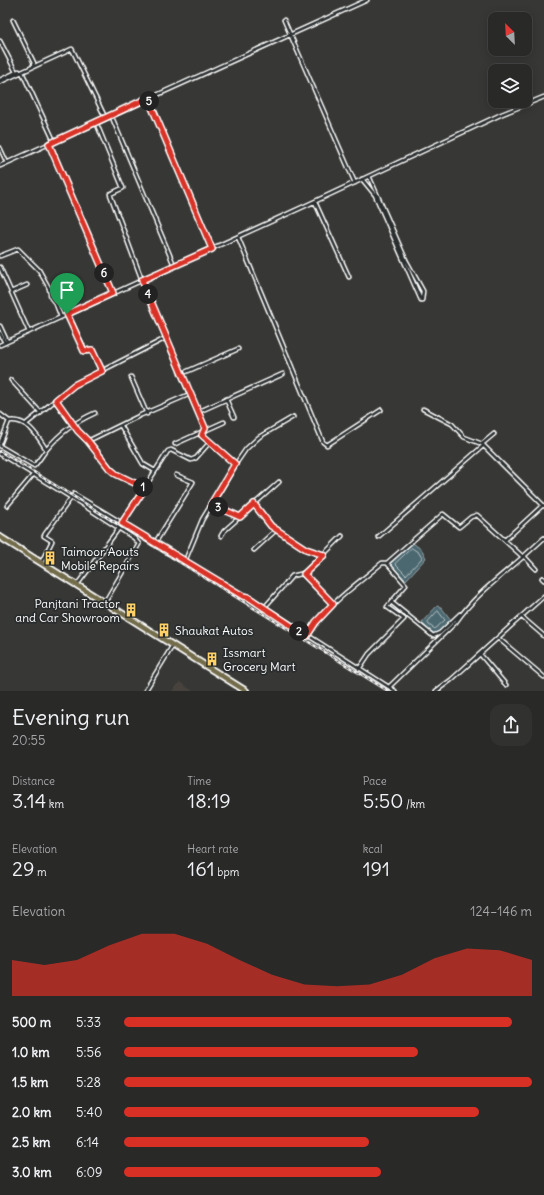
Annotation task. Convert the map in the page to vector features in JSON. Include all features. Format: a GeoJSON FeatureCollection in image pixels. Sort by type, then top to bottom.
{"type":"FeatureCollection","features":[{"type":"Feature","properties":{"kind":"highway"},"geometry":{"type":"LineString","coordinates":[[0,537],[246,691]]}},
{"type":"Feature","properties":{"kind":"street"},"geometry":{"type":"LineString","coordinates":[[0,166],[105,117],[199,78],[367,0]]}},
{"type":"Feature","properties":{"kind":"street"},"geometry":{"type":"LineString","coordinates":[[0,81],[34,64],[12,20]]}},
{"type":"Feature","properties":{"kind":"street"},"geometry":{"type":"LineString","coordinates":[[284,20],[355,183]]}},
{"type":"Feature","properties":{"kind":"street"},"geometry":{"type":"LineString","coordinates":[[0,41],[16,72]]}},
{"type":"Feature","properties":{"kind":"street"},"geometry":{"type":"LineString","coordinates":[[0,81],[72,49],[105,117]]}},
{"type":"Feature","properties":{"kind":"street"},"geometry":{"type":"LineString","coordinates":[[22,72],[54,142]]}},
{"type":"Feature","properties":{"kind":"street"},"geometry":{"type":"LineString","coordinates":[[0,345],[315,202],[502,114],[544,97]]}},
{"type":"Feature","properties":{"kind":"street"},"geometry":{"type":"LineString","coordinates":[[148,98],[212,249]]}},
{"type":"Feature","properties":{"kind":"street"},"geometry":{"type":"LineString","coordinates":[[111,115],[174,266]]}},
{"type":"Feature","properties":{"kind":"street"},"geometry":{"type":"LineString","coordinates":[[96,122],[123,188],[110,194],[142,280],[206,430]]}},
{"type":"Feature","properties":{"kind":"street"},"geometry":{"type":"LineString","coordinates":[[49,144],[113,293]]}},
{"type":"Feature","properties":{"kind":"street"},"geometry":{"type":"LineString","coordinates":[[0,148],[7,163]]}},
{"type":"Feature","properties":{"kind":"street"},"geometry":{"type":"LineString","coordinates":[[362,179],[375,195],[422,300],[423,291],[406,260],[369,176]]}},
{"type":"Feature","properties":{"kind":"street"},"geometry":{"type":"LineString","coordinates":[[315,202],[349,277]]}},
{"type":"Feature","properties":{"kind":"street"},"geometry":{"type":"LineString","coordinates":[[238,237],[323,442],[327,444],[381,410]]}},
{"type":"Feature","properties":{"kind":"street"},"geometry":{"type":"LineString","coordinates":[[0,256],[18,249],[34,264],[49,288],[51,298],[56,304],[61,317]]}},
{"type":"Feature","properties":{"kind":"street"},"geometry":{"type":"LineString","coordinates":[[0,267],[2,275],[29,332]]}},
{"type":"Feature","properties":{"kind":"street"},"geometry":{"type":"LineString","coordinates":[[11,292],[28,285]]}},
{"type":"Feature","properties":{"kind":"street"},"geometry":{"type":"LineString","coordinates":[[67,314],[84,351],[92,350],[102,371]]}},
{"type":"Feature","properties":{"kind":"street"},"geometry":{"type":"LineString","coordinates":[[0,326],[6,342]]}},
{"type":"Feature","properties":{"kind":"street"},"geometry":{"type":"LineString","coordinates":[[0,333],[6,342]]}},
{"type":"Feature","properties":{"kind":"street"},"geometry":{"type":"LineString","coordinates":[[26,424],[74,385],[166,338]]}},
{"type":"Feature","properties":{"kind":"street"},"geometry":{"type":"LineString","coordinates":[[181,374],[238,349]]}},
{"type":"Feature","properties":{"kind":"street"},"geometry":{"type":"LineString","coordinates":[[198,412],[283,374]]}},
{"type":"Feature","properties":{"kind":"street"},"geometry":{"type":"LineString","coordinates":[[131,377],[147,414]]}},
{"type":"Feature","properties":{"kind":"street"},"geometry":{"type":"LineString","coordinates":[[11,380],[41,413]]}},
{"type":"Feature","properties":{"kind":"street"},"geometry":{"type":"LineString","coordinates":[[88,441],[190,394]]}},
{"type":"Feature","properties":{"kind":"street"},"geometry":{"type":"LineString","coordinates":[[226,399],[234,417]]}},
{"type":"Feature","properties":{"kind":"street"},"geometry":{"type":"LineString","coordinates":[[56,400],[73,424],[116,474],[145,488]]}},
{"type":"Feature","properties":{"kind":"street"},"geometry":{"type":"LineString","coordinates":[[423,409],[452,424],[464,437],[483,445],[543,505],[505,540]]}},
{"type":"Feature","properties":{"kind":"street"},"geometry":{"type":"LineString","coordinates":[[9,421],[0,445],[34,466],[42,458],[46,449],[73,424],[95,413]]}},
{"type":"Feature","properties":{"kind":"street"},"geometry":{"type":"LineString","coordinates":[[0,414],[9,421],[21,420],[46,449]]}},
{"type":"Feature","properties":{"kind":"street"},"geometry":{"type":"LineString","coordinates":[[185,561],[202,520],[235,464],[259,437],[293,417]]}},
{"type":"Feature","properties":{"kind":"street"},"geometry":{"type":"LineString","coordinates":[[175,444],[224,422]]}},
{"type":"Feature","properties":{"kind":"street"},"geometry":{"type":"LineString","coordinates":[[121,426],[143,464],[155,471]]}},
{"type":"Feature","properties":{"kind":"street"},"geometry":{"type":"LineString","coordinates":[[206,430],[202,435],[235,464]]}},
{"type":"Feature","properties":{"kind":"street"},"geometry":{"type":"LineString","coordinates":[[378,537],[494,434]]}},
{"type":"Feature","properties":{"kind":"street"},"geometry":{"type":"LineString","coordinates":[[122,523],[168,451],[171,450],[191,460],[196,458],[210,442]]}},
{"type":"Feature","properties":{"kind":"street"},"geometry":{"type":"LineString","coordinates":[[4,448],[0,455],[34,474],[119,528],[139,544],[124,573],[105,602]]}},
{"type":"Feature","properties":{"kind":"street"},"geometry":{"type":"LineString","coordinates":[[7,506],[34,474]]}},
{"type":"Feature","properties":{"kind":"street"},"geometry":{"type":"LineString","coordinates":[[155,543],[193,482],[176,475]]}},
{"type":"Feature","properties":{"kind":"street"},"geometry":{"type":"LineString","coordinates":[[221,536],[224,531],[279,482]]}},
{"type":"Feature","properties":{"kind":"street"},"geometry":{"type":"LineString","coordinates":[[74,494],[243,596],[248,597],[263,609],[395,691]]}},
{"type":"Feature","properties":{"kind":"street"},"geometry":{"type":"LineString","coordinates":[[41,563],[52,540],[44,536],[71,498]]}},
{"type":"Feature","properties":{"kind":"street"},"geometry":{"type":"LineString","coordinates":[[211,504],[240,517]]}},
{"type":"Feature","properties":{"kind":"street"},"geometry":{"type":"LineString","coordinates":[[254,504],[271,526],[276,530],[306,549],[324,555]]}},
{"type":"Feature","properties":{"kind":"street"},"geometry":{"type":"LineString","coordinates":[[307,636],[316,622],[333,604],[382,563],[388,563],[443,514],[459,527],[471,517],[477,515],[524,556],[536,569]]}},
{"type":"Feature","properties":{"kind":"street"},"geometry":{"type":"LineString","coordinates":[[77,585],[119,528]]}},
{"type":"Feature","properties":{"kind":"street"},"geometry":{"type":"LineString","coordinates":[[254,550],[276,530]]}},
{"type":"Feature","properties":{"kind":"street"},"geometry":{"type":"LineString","coordinates":[[263,609],[292,576],[304,574],[342,536]]}},
{"type":"Feature","properties":{"kind":"street"},"geometry":{"type":"LineString","coordinates":[[391,602],[433,636],[440,632],[464,611],[499,577],[544,538]]}},
{"type":"Feature","properties":{"kind":"street"},"geometry":{"type":"LineString","coordinates":[[359,668],[369,654],[404,619],[387,606],[406,585],[388,563]]}},
{"type":"Feature","properties":{"kind":"street"},"geometry":{"type":"LineString","coordinates":[[304,574],[333,604]]}},
{"type":"Feature","properties":{"kind":"street"},"geometry":{"type":"LineString","coordinates":[[436,691],[480,654],[544,596]]}},
{"type":"Feature","properties":{"kind":"street"},"geometry":{"type":"LineString","coordinates":[[389,687],[456,622],[464,611]]}},
{"type":"Feature","properties":{"kind":"street"},"geometry":{"type":"LineString","coordinates":[[522,617],[544,636]]}},
{"type":"Feature","properties":{"kind":"street"},"geometry":{"type":"LineString","coordinates":[[498,638],[544,677]]}},
{"type":"Feature","properties":{"kind":"street"},"geometry":{"type":"LineString","coordinates":[[145,691],[173,645]]}},
{"type":"Feature","properties":{"kind":"street"},"geometry":{"type":"LineString","coordinates":[[480,654],[506,685]]}},
{"type":"Feature","properties":{"kind":"shaded area"},"geometry":{"type":"Polygon","coordinates":[[[180,682],[193,691],[172,691],[180,682]]]}},
{"type":"Feature","properties":{"kind":"water"},"geometry":{"type":"Polygon","coordinates":[[[413,543],[422,550],[426,558],[406,580],[390,564],[413,543]]]}},
{"type":"Feature","properties":{"kind":"water"},"geometry":{"type":"Polygon","coordinates":[[[437,606],[441,607],[451,620],[441,631],[435,634],[426,628],[422,622],[437,606]]]}},
{"type":"Feature","properties":{"kind":"railway"},"geometry":{"type":"LineString","coordinates":[[0,451],[388,691]]}},
{"type":"Feature","properties":{"kind":"place","name":"Taimoor Aouts Mobile Repairs"},"geometry":{"type":"Point","coordinates":[50,558]}},
{"type":"Feature","properties":{"kind":"place","name":"Panjtani Tractor and Car Showroom"},"geometry":{"type":"Point","coordinates":[131,610]}},
{"type":"Feature","properties":{"kind":"place","name":"Shaukat Autos"},"geometry":{"type":"Point","coordinates":[164,630]}},
{"type":"Feature","properties":{"kind":"place","name":"Issmart Grocery Mart"},"geometry":{"type":"Point","coordinates":[212,659]}},
{"type":"Feature","properties":{"kind":"route"},"geometry":{"type":"LineString","coordinates":[[148,98],[212,249],[142,280],[206,430],[202,435],[235,464],[211,504],[240,517],[254,504],[271,526],[306,549],[324,555],[304,574],[307,579],[333,604],[316,622],[307,636],[262,608],[248,597],[243,596],[122,523],[145,488],[116,474],[110,469],[88,441],[78,431],[56,400],[74,385],[102,371],[92,350],[87,352],[84,351],[67,314],[113,293],[49,144],[148,98]]}}]}
